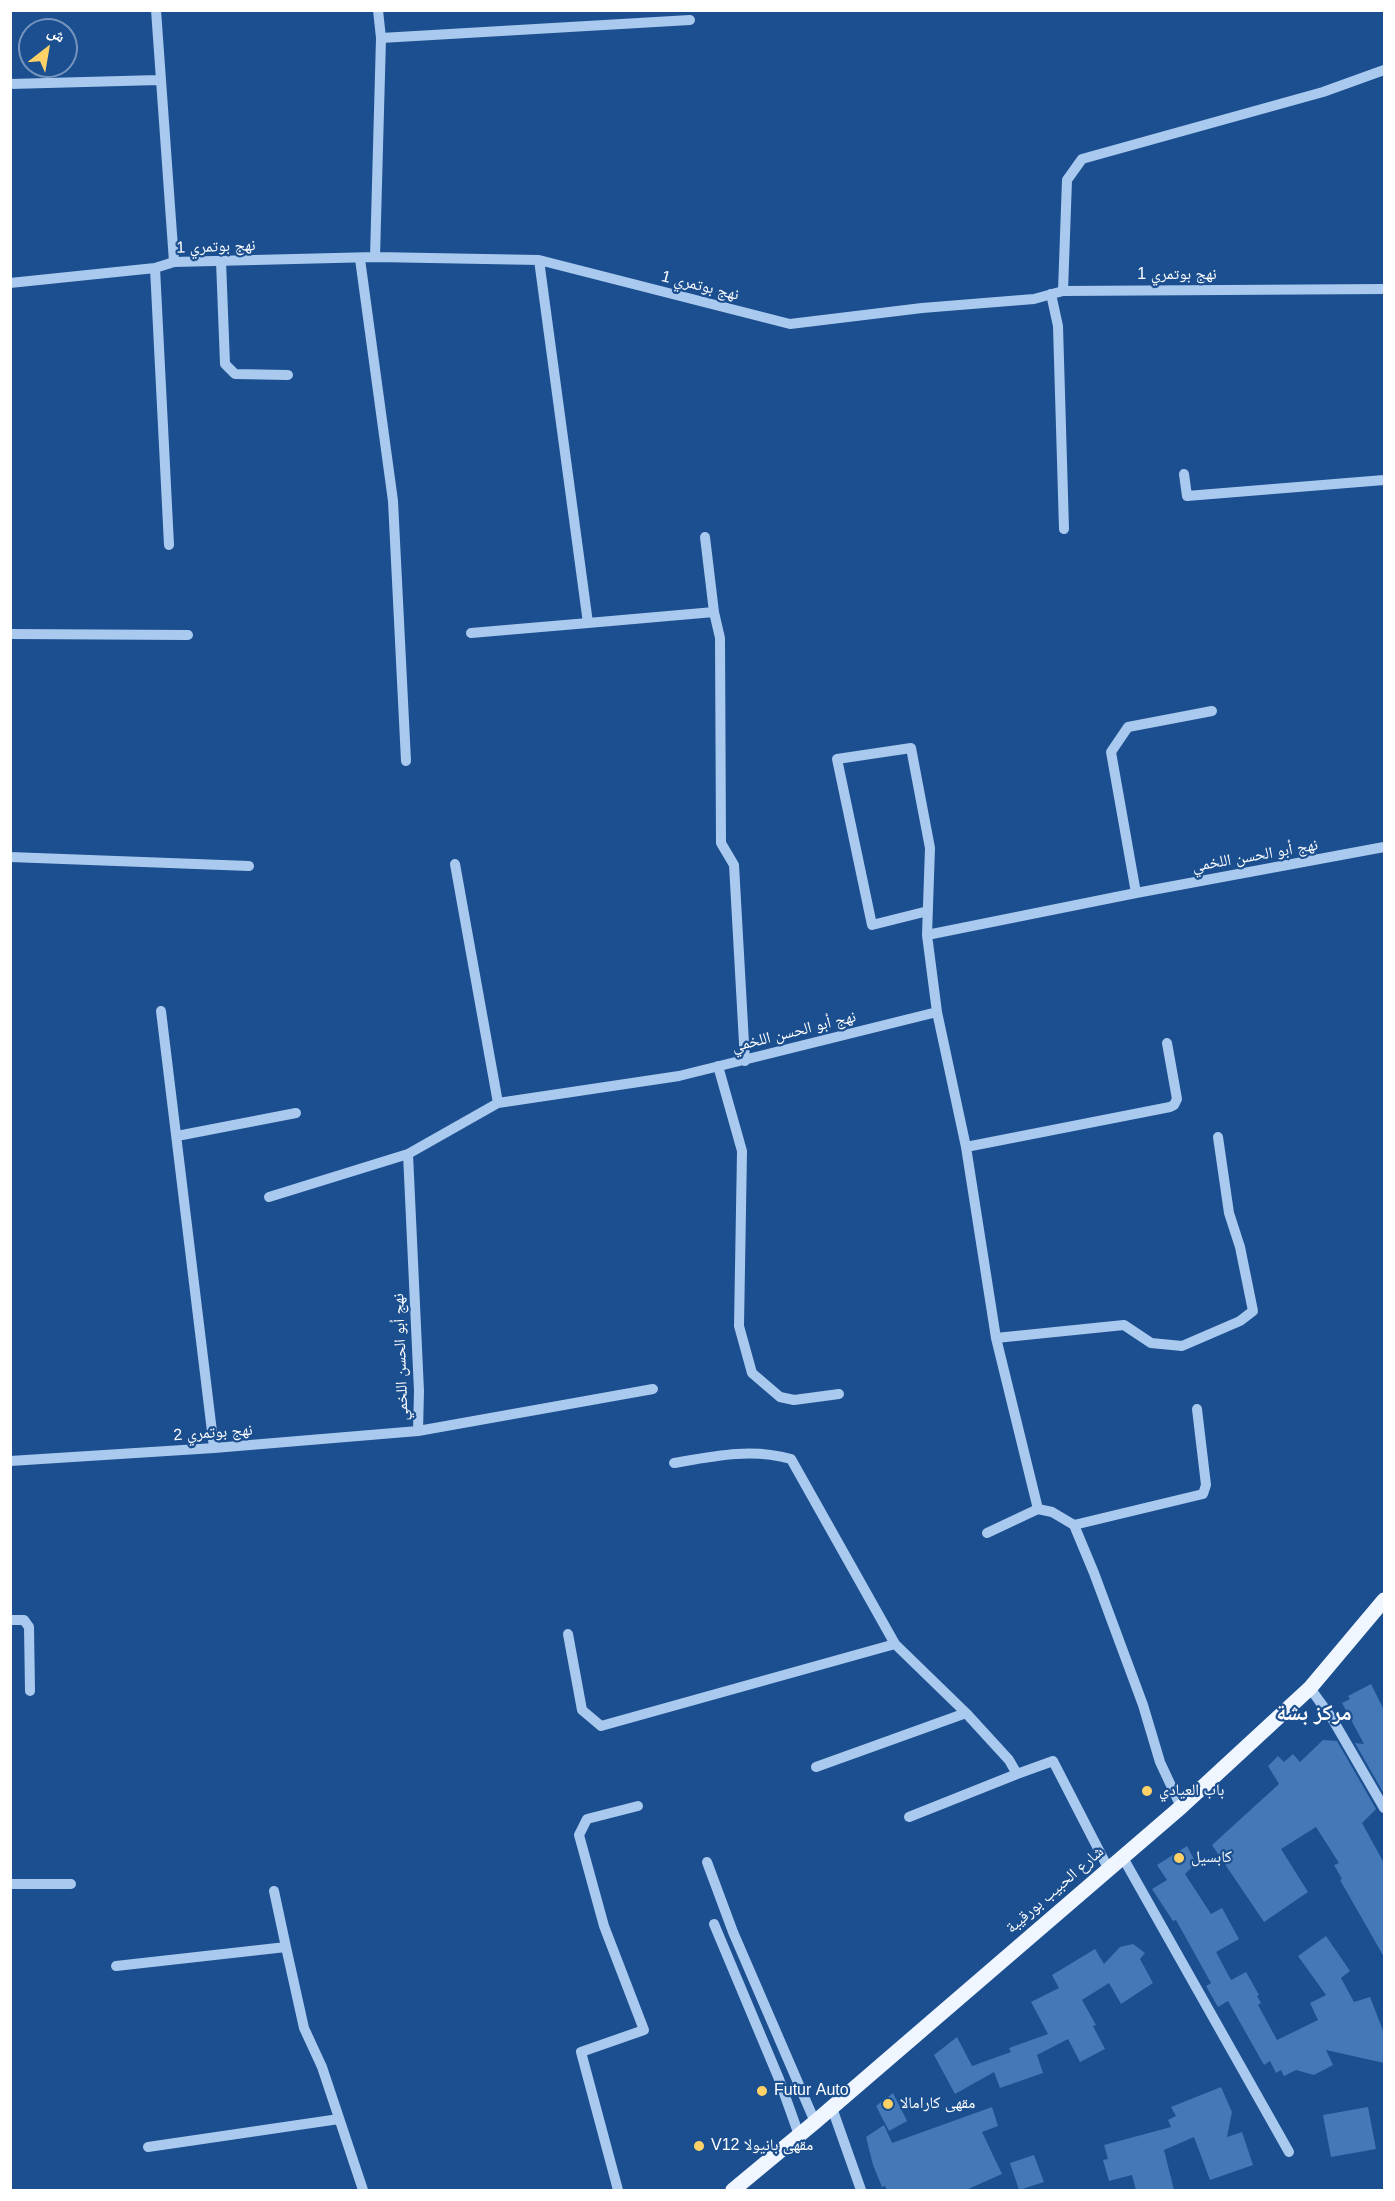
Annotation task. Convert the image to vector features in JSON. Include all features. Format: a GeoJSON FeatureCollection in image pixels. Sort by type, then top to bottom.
{"type":"FeatureCollection","features":[{"type":"Feature","properties":{"kind":"main road","name":"شارع الحبيب بورقيبة"},"geometry":{"type":"LineString","coordinates":[[733,2190],[816,2122],[1181,1807],[1310,1688],[1384,1600]]}},
{"type":"Feature","properties":{"kind":"street"},"geometry":{"type":"LineString","coordinates":[[156,10],[159,80],[174,262]]}},
{"type":"Feature","properties":{"kind":"street"},"geometry":{"type":"LineString","coordinates":[[375,257],[381,38],[378,10]]}},
{"type":"Feature","properties":{"kind":"street"},"geometry":{"type":"LineString","coordinates":[[381,38],[690,20]]}},
{"type":"Feature","properties":{"kind":"street"},"geometry":{"type":"LineString","coordinates":[[1063,291],[1067,180],[1082,159],[1323,92],[1384,70]]}},
{"type":"Feature","properties":{"kind":"street"},"geometry":{"type":"LineString","coordinates":[[10,84],[159,80]]}},
{"type":"Feature","properties":{"kind":"street","name":"نهج بوتمري 1"},"geometry":{"type":"LineString","coordinates":[[10,283],[155,268],[174,262],[375,257],[539,260],[790,324],[922,308],[1034,299],[1063,291],[1384,289]]}},
{"type":"Feature","properties":{"kind":"street"},"geometry":{"type":"LineString","coordinates":[[360,259],[393,501],[406,761]]}},
{"type":"Feature","properties":{"kind":"street"},"geometry":{"type":"LineString","coordinates":[[539,260],[588,623]]}},
{"type":"Feature","properties":{"kind":"street"},"geometry":{"type":"LineString","coordinates":[[221,261],[225,364],[235,374],[288,375]]}},
{"type":"Feature","properties":{"kind":"street"},"geometry":{"type":"LineString","coordinates":[[155,268],[169,545]]}},
{"type":"Feature","properties":{"kind":"street"},"geometry":{"type":"LineString","coordinates":[[1052,294],[1058,326],[1064,529]]}},
{"type":"Feature","properties":{"kind":"street"},"geometry":{"type":"LineString","coordinates":[[1184,474],[1187,496],[1384,480]]}},
{"type":"Feature","properties":{"kind":"street"},"geometry":{"type":"LineString","coordinates":[[705,537],[714,612],[720,638],[721,843],[734,865],[745,1060]]}},
{"type":"Feature","properties":{"kind":"street"},"geometry":{"type":"LineString","coordinates":[[471,633],[714,612]]}},
{"type":"Feature","properties":{"kind":"street"},"geometry":{"type":"LineString","coordinates":[[10,634],[188,635]]}},
{"type":"Feature","properties":{"kind":"street"},"geometry":{"type":"LineString","coordinates":[[1136,893],[1112,752],[1128,727],[1212,711]]}},
{"type":"Feature","properties":{"kind":"street"},"geometry":{"type":"LineString","coordinates":[[928,911],[872,925],[837,759],[911,748],[930,848],[928,911],[927,935],[937,1012],[966,1147],[996,1338],[1038,1509]]}},
{"type":"Feature","properties":{"kind":"street","name":"نهج أبو الحسن اللخمي"},"geometry":{"type":"LineString","coordinates":[[927,935],[1384,847]]}},
{"type":"Feature","properties":{"kind":"street"},"geometry":{"type":"LineString","coordinates":[[10,857],[249,866]]}},
{"type":"Feature","properties":{"kind":"street"},"geometry":{"type":"LineString","coordinates":[[455,864],[498,1103]]}},
{"type":"Feature","properties":{"kind":"street"},"geometry":{"type":"LineString","coordinates":[[161,1011],[214,1448]]}},
{"type":"Feature","properties":{"kind":"street","name":"نهج أبو الحسن اللخمي"},"geometry":{"type":"LineString","coordinates":[[418,1431],[419,1391],[408,1154],[498,1103],[679,1076],[937,1012]]}},
{"type":"Feature","properties":{"kind":"street"},"geometry":{"type":"LineString","coordinates":[[966,1147],[1174,1105],[1177,1098],[1167,1043]]}},
{"type":"Feature","properties":{"kind":"street"},"geometry":{"type":"LineString","coordinates":[[718,1066],[742,1151],[739,1326],[752,1373],[780,1396],[794,1400],[839,1394]]}},
{"type":"Feature","properties":{"kind":"street"},"geometry":{"type":"LineString","coordinates":[[177,1136],[296,1113]]}},
{"type":"Feature","properties":{"kind":"street"},"geometry":{"type":"LineString","coordinates":[[996,1338],[1124,1325],[1151,1343],[1182,1346],[1240,1322],[1253,1311],[1240,1247],[1229,1213],[1218,1137]]}},
{"type":"Feature","properties":{"kind":"street"},"geometry":{"type":"LineString","coordinates":[[269,1197],[408,1154]]}},
{"type":"Feature","properties":{"kind":"street","name":"نهج بوتمري 2"},"geometry":{"type":"LineString","coordinates":[[10,1461],[214,1448],[418,1431],[653,1389]]}},
{"type":"Feature","properties":{"kind":"street"},"geometry":{"type":"LineString","coordinates":[[1074,1525],[1203,1494],[1206,1485],[1197,1409]]}},
{"type":"Feature","properties":{"kind":"street"},"geometry":{"type":"LineString","coordinates":[[674,1463],[749,1452],[791,1459],[895,1644],[966,1713],[1010,1760],[1017,1774]]}},
{"type":"Feature","properties":{"kind":"street"},"geometry":{"type":"LineString","coordinates":[[987,1533],[1038,1509],[1052,1512],[1074,1525],[1143,1705],[1160,1762],[1181,1807]]}},
{"type":"Feature","properties":{"kind":"street"},"geometry":{"type":"LineString","coordinates":[[10,1620],[24,1620],[29,1627],[30,1691]]}},
{"type":"Feature","properties":{"kind":"street"},"geometry":{"type":"LineString","coordinates":[[568,1634],[582,1710],[601,1726],[895,1644]]}},
{"type":"Feature","properties":{"kind":"street"},"geometry":{"type":"LineString","coordinates":[[1310,1688],[1333,1720],[1384,1808]]}},
{"type":"Feature","properties":{"kind":"street"},"geometry":{"type":"LineString","coordinates":[[816,1767],[966,1713]]}},
{"type":"Feature","properties":{"kind":"street"},"geometry":{"type":"LineString","coordinates":[[909,1817],[1053,1761],[1108,1868]]}},
{"type":"Feature","properties":{"kind":"street"},"geometry":{"type":"LineString","coordinates":[[618,2190],[582,2052],[644,2030],[604,1926],[579,1835],[587,1819],[638,1806]]}},
{"type":"Feature","properties":{"kind":"street"},"geometry":{"type":"LineString","coordinates":[[1122,1856],[1289,2152]]}},
{"type":"Feature","properties":{"kind":"street"},"geometry":{"type":"LineString","coordinates":[[707,1862],[733,1932],[816,2122]]}},
{"type":"Feature","properties":{"kind":"street"},"geometry":{"type":"LineString","coordinates":[[10,1884],[70,1884]]}},
{"type":"Feature","properties":{"kind":"street"},"geometry":{"type":"LineString","coordinates":[[274,1891],[304,2028],[322,2067],[363,2190]]}},
{"type":"Feature","properties":{"kind":"street"},"geometry":{"type":"LineString","coordinates":[[714,1924],[780,2079],[799,2135]]}},
{"type":"Feature","properties":{"kind":"street"},"geometry":{"type":"LineString","coordinates":[[116,1966],[286,1947]]}},
{"type":"Feature","properties":{"kind":"street"},"geometry":{"type":"LineString","coordinates":[[832,2108],[861,2190]]}},
{"type":"Feature","properties":{"kind":"street"},"geometry":{"type":"LineString","coordinates":[[148,2146],[339,2119]]}},
{"type":"Feature","properties":{"kind":"building"},"geometry":{"type":"Polygon","coordinates":[[[1371,1684],[1384,1710],[1384,1794],[1355,1743],[1364,1744],[1342,1703],[1350,1699],[1348,1696],[1371,1684]]]}},
{"type":"Feature","properties":{"kind":"building"},"geometry":{"type":"Polygon","coordinates":[[[1323,1740],[1337,1741],[1376,1809],[1362,1823],[1384,1863],[1384,1957],[1340,1880],[1342,1879],[1334,1865],[1339,1863],[1316,1827],[1281,1849],[1308,1892],[1264,1922],[1212,1845],[1279,1784],[1268,1766],[1278,1756],[1284,1762],[1293,1754],[1300,1762],[1323,1740]]]}},
{"type":"Feature","properties":{"kind":"building"},"geometry":{"type":"Polygon","coordinates":[[[1187,1846],[1196,1863],[1185,1874],[1211,1914],[1222,1908],[1239,1939],[1216,1952],[1231,1980],[1246,1972],[1259,1995],[1257,1996],[1261,2003],[1258,2005],[1277,2040],[1318,2020],[1310,2003],[1326,1995],[1298,1956],[1326,1936],[1350,1971],[1341,1978],[1354,2002],[1370,1997],[1384,2033],[1384,2063],[1326,2050],[1333,2065],[1314,2075],[1296,2070],[1284,2076],[1281,2070],[1276,2073],[1270,2061],[1264,2065],[1228,2001],[1218,2007],[1206,1986],[1211,1983],[1176,1920],[1173,1921],[1152,1889],[1167,1880],[1157,1865],[1187,1846]]]}},
{"type":"Feature","properties":{"kind":"building"},"geometry":{"type":"Polygon","coordinates":[[[1133,1944],[1145,1953],[1140,1959],[1153,1983],[1121,2004],[1109,1983],[1082,2000],[1096,2025],[1093,2026],[1105,2049],[1080,2062],[1068,2039],[1037,2055],[1043,2073],[1000,2088],[994,2072],[955,2094],[934,2055],[957,2037],[972,2066],[1011,2052],[1009,2048],[1048,2034],[1031,2002],[1059,1988],[1052,1975],[1095,1949],[1104,1964],[1120,1947],[1133,1944]]]}},
{"type":"Feature","properties":{"kind":"building"},"geometry":{"type":"Polygon","coordinates":[[[1221,2087],[1232,2112],[1227,2137],[1242,2132],[1253,2165],[1210,2180],[1194,2137],[1164,2150],[1174,2190],[1136,2190],[1132,2175],[1109,2181],[1103,2160],[1108,2159],[1104,2145],[1171,2127],[1168,2120],[1176,2116],[1171,2107],[1221,2087]]]}},
{"type":"Feature","properties":{"kind":"building"},"geometry":{"type":"Polygon","coordinates":[[[893,2093],[907,2121],[889,2131],[876,2106],[893,2093]]]}},
{"type":"Feature","properties":{"kind":"building"},"geometry":{"type":"Polygon","coordinates":[[[992,2107],[998,2126],[982,2132],[1002,2174],[966,2190],[887,2190],[885,2186],[882,2187],[873,2165],[866,2137],[884,2125],[892,2143],[992,2107]]]}},
{"type":"Feature","properties":{"kind":"building"},"geometry":{"type":"Polygon","coordinates":[[[1368,2107],[1376,2149],[1331,2157],[1323,2115],[1368,2107]]]}},
{"type":"Feature","properties":{"kind":"building"},"geometry":{"type":"Polygon","coordinates":[[[1034,2155],[1044,2182],[1019,2190],[1010,2163],[1034,2155]]]}},
{"type":"Feature","properties":{"kind":"place","name":"باب العيادي"},"geometry":{"type":"Point","coordinates":[1147,1791]}},
{"type":"Feature","properties":{"kind":"place","name":"كابسيل"},"geometry":{"type":"Point","coordinates":[1179,1858]}},
{"type":"Feature","properties":{"kind":"place","name":"Futur Auto"},"geometry":{"type":"Point","coordinates":[762,2091]}},
{"type":"Feature","properties":{"kind":"place","name":"مقهى كارامالا"},"geometry":{"type":"Point","coordinates":[888,2104]}},
{"type":"Feature","properties":{"kind":"place","name":"V12 مقهى بانيولا"},"geometry":{"type":"Point","coordinates":[699,2146]}},
{"type":"Feature","properties":{"kind":"district","name":"مركز بشة"},"geometry":{"type":"Point","coordinates":[1314,1714]}}]}
